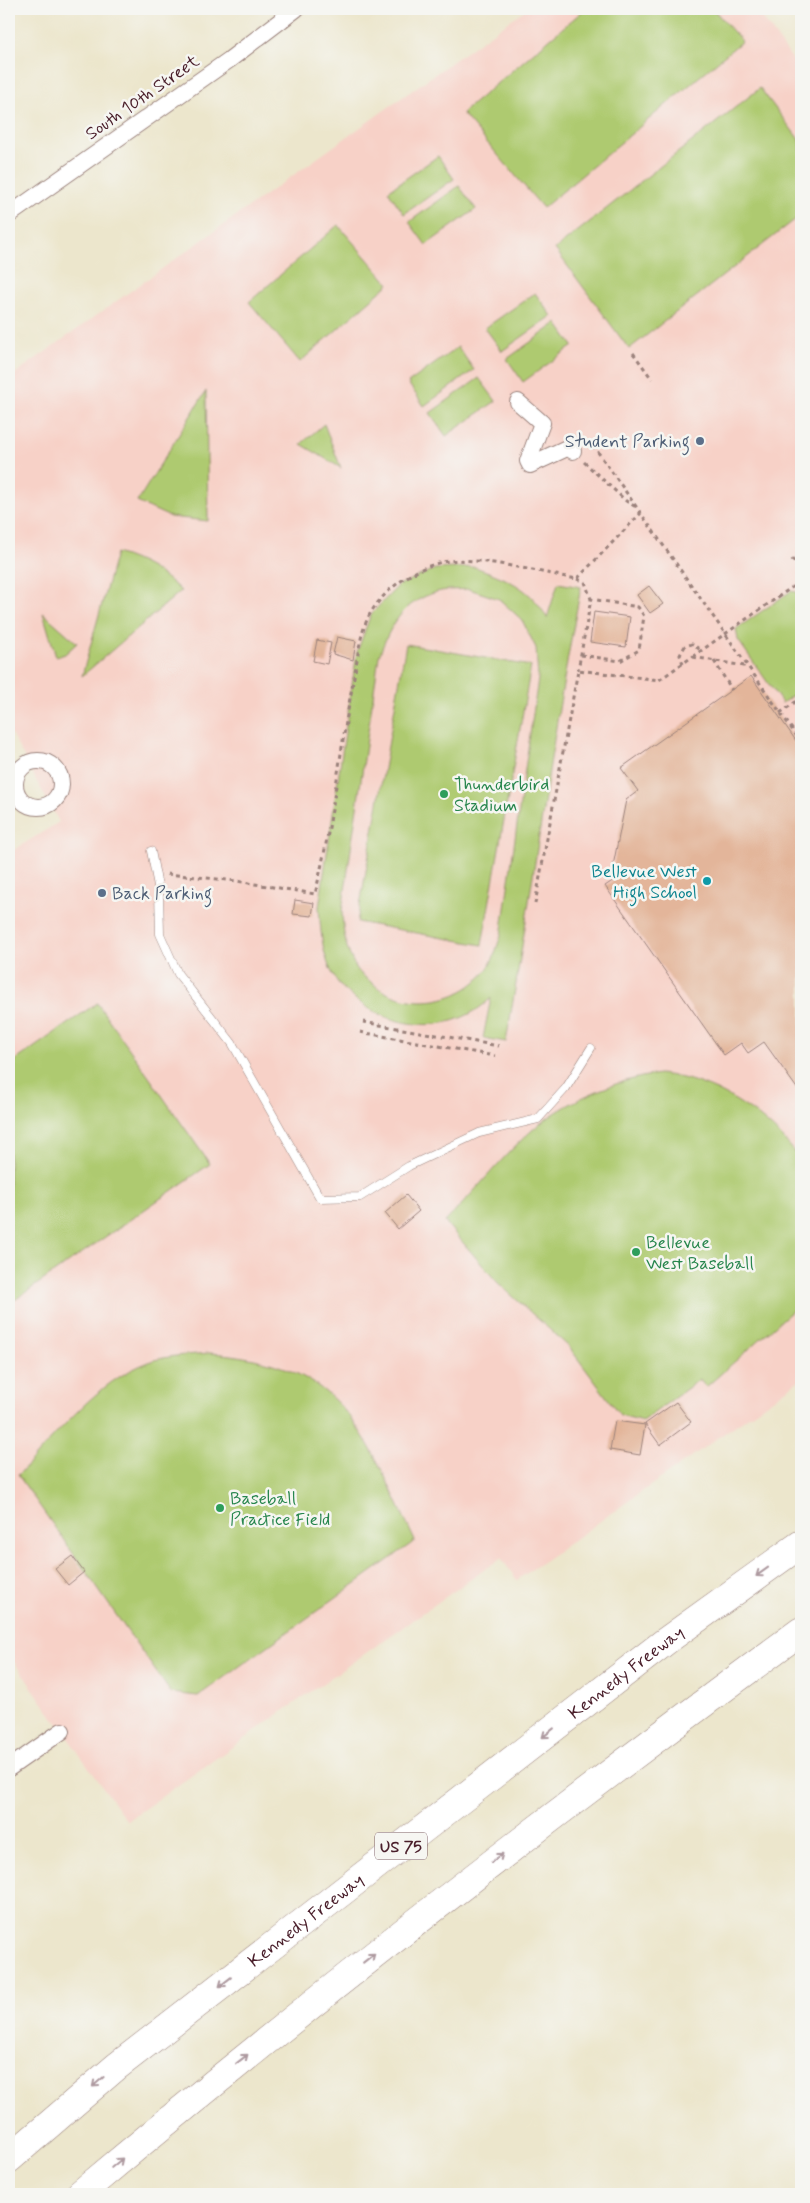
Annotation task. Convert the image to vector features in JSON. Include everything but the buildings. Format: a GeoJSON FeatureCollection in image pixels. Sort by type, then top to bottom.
{"type":"FeatureCollection","features":[{"type":"Feature","properties":{"kind":"highway","name":"Kennedy Freeway"},"geometry":{"type":"LineString","coordinates":[[9,2159],[139,2048],[666,1641],[801,1544]]}},
{"type":"Feature","properties":{"kind":"highway"},"geometry":{"type":"LineString","coordinates":[[80,2194],[231,2067],[482,1870],[801,1631]]}},
{"type":"Feature","properties":{"kind":"street","name":"South 10th Street"},"geometry":{"type":"LineString","coordinates":[[9,215],[229,60],[296,9]]}},
{"type":"Feature","properties":{"kind":"street"},"geometry":{"type":"LineString","coordinates":[[518,402],[542,423],[528,461],[530,465],[569,447],[573,452]]}},
{"type":"Feature","properties":{"kind":"street"},"geometry":{"type":"LineString","coordinates":[[9,1768],[62,1731]]}},
{"type":"Feature","properties":{"kind":"lane"},"geometry":{"type":"LineString","coordinates":[[151,852],[159,891],[160,934],[178,974],[232,1043],[320,1198],[360,1197],[409,1166],[479,1133],[538,1119],[566,1088],[591,1048]]}},
{"type":"Feature","properties":{"kind":"path"},"geometry":{"type":"LineString","coordinates":[[633,353],[652,379]]}},
{"type":"Feature","properties":{"kind":"path"},"geometry":{"type":"LineString","coordinates":[[593,445],[801,742]]}},
{"type":"Feature","properties":{"kind":"path"},"geometry":{"type":"LineString","coordinates":[[573,452],[626,501],[636,507]]}},
{"type":"Feature","properties":{"kind":"path"},"geometry":{"type":"LineString","coordinates":[[577,579],[641,513]]}},
{"type":"Feature","properties":{"kind":"path"},"geometry":{"type":"LineString","coordinates":[[792,559],[801,572]]}},
{"type":"Feature","properties":{"kind":"path"},"geometry":{"type":"LineString","coordinates":[[156,874],[237,881],[315,894],[326,850],[345,721],[364,627],[375,605],[408,577],[426,567],[449,561],[476,562],[577,579],[585,582],[589,587],[591,599],[535,904]]}},
{"type":"Feature","properties":{"kind":"path"},"geometry":{"type":"LineString","coordinates":[[578,670],[659,680],[801,581]]}},
{"type":"Feature","properties":{"kind":"path"},"geometry":{"type":"LineString","coordinates":[[581,655],[620,661],[639,650],[644,616],[638,607],[591,599]]}},
{"type":"Feature","properties":{"kind":"path"},"geometry":{"type":"LineString","coordinates":[[684,664],[680,655],[687,645],[697,646],[702,651]]}},
{"type":"Feature","properties":{"kind":"path"},"geometry":{"type":"LineString","coordinates":[[692,657],[744,666],[746,664]]}},
{"type":"Feature","properties":{"kind":"path"},"geometry":{"type":"LineString","coordinates":[[714,661],[732,690]]}},
{"type":"Feature","properties":{"kind":"path"},"geometry":{"type":"LineString","coordinates":[[780,713],[801,698]]}},
{"type":"Feature","properties":{"kind":"path"},"geometry":{"type":"LineString","coordinates":[[363,1022],[499,1046]]}},
{"type":"Feature","properties":{"kind":"path"},"geometry":{"type":"LineString","coordinates":[[360,1032],[495,1056]]}},
{"type":"Feature","properties":{"kind":"shaded area","name":"Bellevue West High School"},"geometry":{"type":"Polygon","coordinates":[[[526,9],[756,9],[801,71],[801,1379],[517,1580],[501,1558],[127,1821],[9,1655],[9,853],[59,822],[9,730],[9,378],[526,9]]]}},
{"type":"Feature","properties":{"kind":"green space"},"geometry":{"type":"Polygon","coordinates":[[[585,9],[713,9],[742,41],[543,208],[462,113],[585,9]]]}},
{"type":"Feature","properties":{"kind":"green space"},"geometry":{"type":"Polygon","coordinates":[[[760,88],[801,142],[801,215],[629,349],[555,249],[760,88]]]}},
{"type":"Feature","properties":{"kind":"green space"},"geometry":{"type":"Polygon","coordinates":[[[438,156],[454,179],[404,214],[388,191],[438,156]]]}},
{"type":"Feature","properties":{"kind":"green space"},"geometry":{"type":"Polygon","coordinates":[[[459,186],[476,209],[426,245],[409,222],[459,186]]]}},
{"type":"Feature","properties":{"kind":"green space"},"geometry":{"type":"Polygon","coordinates":[[[338,225],[389,284],[300,362],[249,302],[338,225]]]}},
{"type":"Feature","properties":{"kind":"green space"},"geometry":{"type":"Polygon","coordinates":[[[535,293],[552,316],[502,351],[485,328],[535,293]]]}},
{"type":"Feature","properties":{"kind":"green space"},"geometry":{"type":"Polygon","coordinates":[[[557,323],[573,346],[523,382],[507,359],[557,323]]]}},
{"type":"Feature","properties":{"kind":"green space"},"geometry":{"type":"Polygon","coordinates":[[[458,347],[474,370],[424,406],[408,383],[458,347]]]}},
{"type":"Feature","properties":{"kind":"green space"},"geometry":{"type":"Polygon","coordinates":[[[479,378],[496,401],[446,436],[430,413],[479,378]]]}},
{"type":"Feature","properties":{"kind":"green space"},"geometry":{"type":"Polygon","coordinates":[[[206,391],[208,521],[170,517],[137,502],[206,391]]]}},
{"type":"Feature","properties":{"kind":"green space"},"geometry":{"type":"Polygon","coordinates":[[[324,424],[341,468],[301,444],[324,424]]]}},
{"type":"Feature","properties":{"kind":"green space"},"geometry":{"type":"Polygon","coordinates":[[[116,553],[151,568],[181,591],[82,676],[116,553]]]}},
{"type":"Feature","properties":{"kind":"green space"},"geometry":{"type":"Polygon","coordinates":[[[475,567],[497,575],[525,591],[541,607],[547,618],[558,583],[581,587],[560,700],[506,1042],[483,1038],[491,998],[476,1010],[459,1019],[441,1023],[422,1024],[404,1022],[386,1017],[369,1008],[344,989],[333,975],[326,957],[322,937],[319,907],[357,652],[371,614],[399,585],[435,569],[475,567]],[[469,589],[441,591],[425,596],[407,608],[400,616],[388,634],[379,656],[342,919],[347,948],[358,971],[385,992],[400,998],[417,1001],[434,1000],[466,989],[490,965],[501,936],[538,679],[536,648],[522,620],[499,599],[469,589]]]}},
{"type":"Feature","properties":{"kind":"green space"},"geometry":{"type":"Polygon","coordinates":[[[791,591],[801,593],[801,690],[782,703],[738,640],[736,629],[791,591]]]}},
{"type":"Feature","properties":{"kind":"green space"},"geometry":{"type":"Polygon","coordinates":[[[43,613],[77,643],[65,654],[56,657],[43,613]]]}},
{"type":"Feature","properties":{"kind":"green space","name":"Thunderbird Stadium"},"geometry":{"type":"Polygon","coordinates":[[[406,644],[531,666],[482,945],[357,922],[406,644]]]}},
{"type":"Feature","properties":{"kind":"green space"},"geometry":{"type":"Polygon","coordinates":[[[97,1003],[210,1164],[9,1304],[9,1065],[97,1003]]]}},
{"type":"Feature","properties":{"kind":"green space","name":"Bellevue West Baseball"},"geometry":{"type":"Polygon","coordinates":[[[659,1074],[680,1077],[700,1083],[739,1102],[773,1129],[801,1160],[801,1303],[706,1387],[700,1379],[643,1421],[620,1415],[569,1347],[498,1283],[445,1222],[518,1143],[557,1112],[573,1102],[607,1087],[624,1081],[659,1074]]]}},
{"type":"Feature","properties":{"kind":"green space","name":"Baseball Practice Field"},"geometry":{"type":"Polygon","coordinates":[[[209,1353],[255,1359],[291,1371],[320,1388],[344,1410],[363,1436],[415,1541],[198,1696],[171,1693],[18,1475],[78,1411],[111,1382],[149,1362],[164,1358],[209,1353]]]}},
{"type":"Feature","properties":{"kind":"place","name":"Student Parking"},"geometry":{"type":"Point","coordinates":[700,441]}},
{"type":"Feature","properties":{"kind":"place","name":"Thunderbird Stadium"},"geometry":{"type":"Point","coordinates":[444,794]}},
{"type":"Feature","properties":{"kind":"place","name":"Bellevue West High School"},"geometry":{"type":"Point","coordinates":[707,881]}},
{"type":"Feature","properties":{"kind":"place","name":"Back Parking"},"geometry":{"type":"Point","coordinates":[102,893]}},
{"type":"Feature","properties":{"kind":"place","name":"Bellevue West Baseball"},"geometry":{"type":"Point","coordinates":[636,1252]}},
{"type":"Feature","properties":{"kind":"place","name":"Baseball Practice Field"},"geometry":{"type":"Point","coordinates":[220,1508]}}]}
